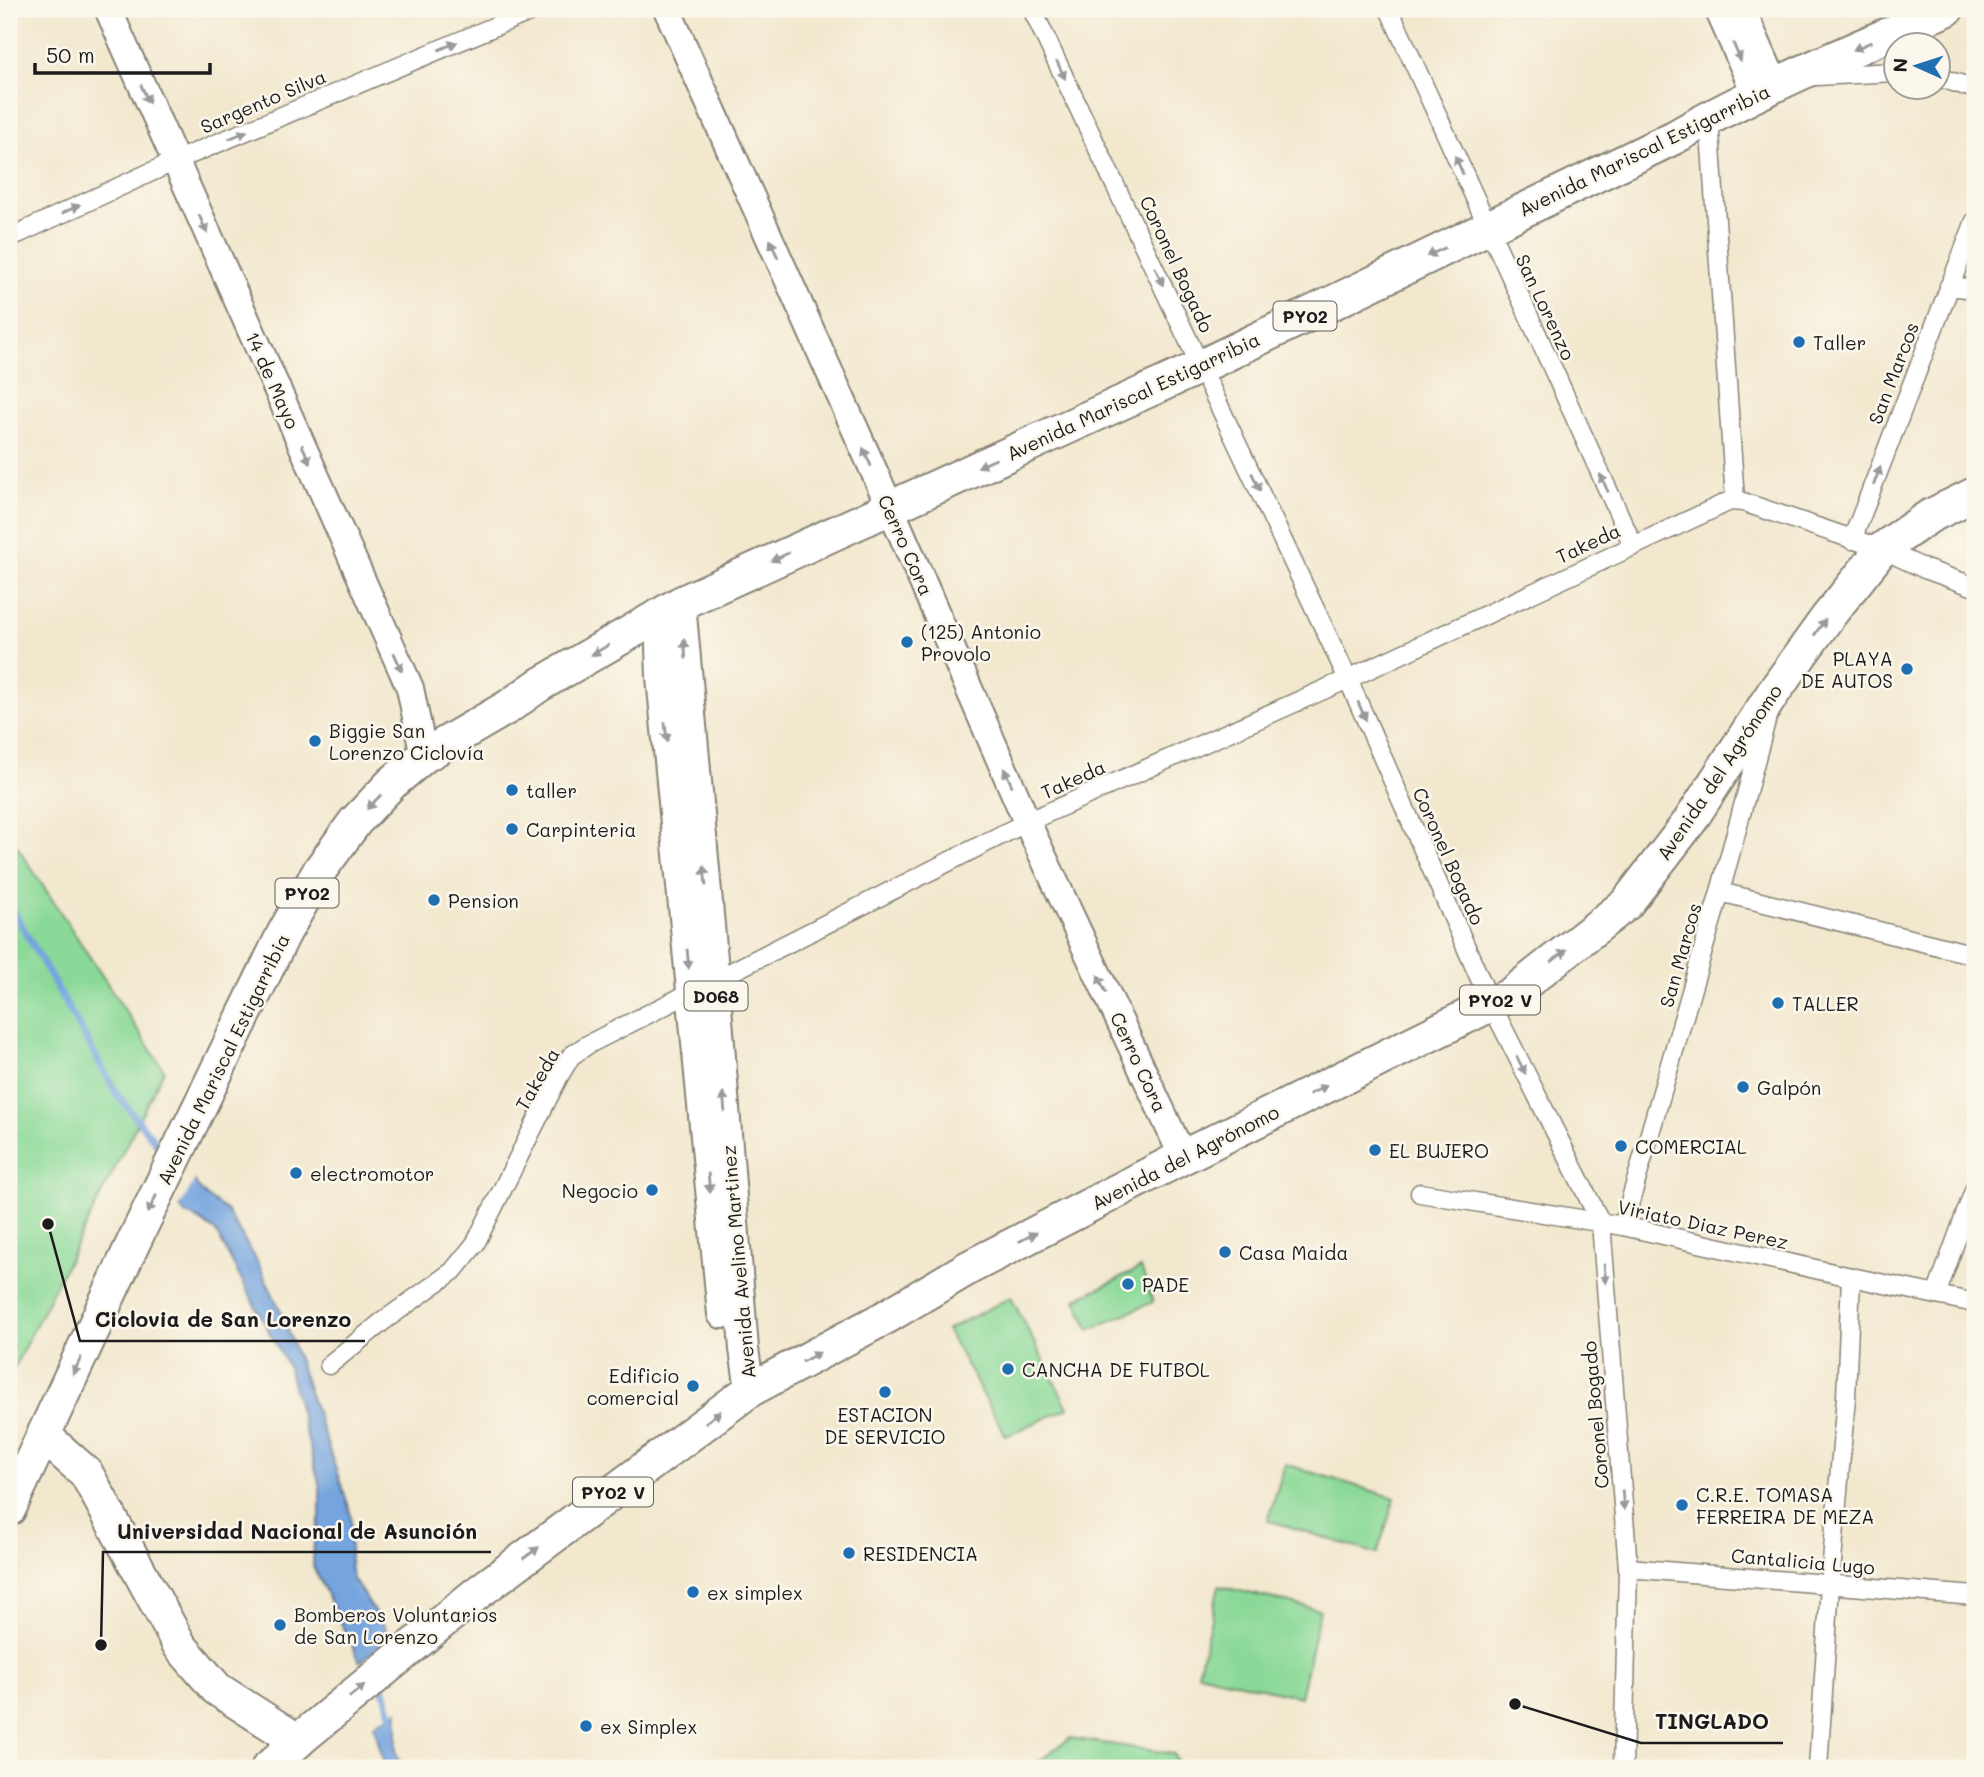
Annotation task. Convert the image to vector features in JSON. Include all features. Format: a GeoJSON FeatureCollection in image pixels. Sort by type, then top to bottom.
{"type":"FeatureCollection","features":[{"type":"Feature","properties":{"kind":"highway","name":"Avenida Mariscal Estigarribia"},"geometry":{"type":"LineString","coordinates":[[670,609],[1202,366],[1709,117],[1947,9]]}},
{"type":"Feature","properties":{"kind":"highway","name":"Avenida del Agrónomo"},"geometry":{"type":"LineString","coordinates":[[268,1768],[476,1594],[750,1390],[886,1317],[968,1268],[1183,1157],[1510,995],[1626,904],[1690,821],[1826,618],[1867,545],[1975,494]]}},
{"type":"Feature","properties":{"kind":"highway","name":"PY02"},"geometry":{"type":"LineString","coordinates":[[424,756],[670,609]]}},
{"type":"Feature","properties":{"kind":"highway","name":"Avenida Mariscal Estigarribia"},"geometry":{"type":"LineString","coordinates":[[44,1436],[136,1237],[284,933],[320,870],[355,822],[424,756]]}},
{"type":"Feature","properties":{"kind":"highway","name":"PY02"},"geometry":{"type":"LineString","coordinates":[[9,1509],[44,1436]]}},
{"type":"Feature","properties":{"kind":"highway"},"geometry":{"type":"LineString","coordinates":[[44,1436],[86,1472],[180,1646],[217,1689],[301,1738]]}},
{"type":"Feature","properties":{"kind":"main road","name":"Avenida Avelino Martinez"},"geometry":{"type":"LineString","coordinates":[[670,609],[703,987],[750,1390]]}},
{"type":"Feature","properties":{"kind":"street","name":"14 de Mayo"},"geometry":{"type":"LineString","coordinates":[[108,9],[410,688],[424,756]]}},
{"type":"Feature","properties":{"kind":"street","name":"Sargento Silva"},"geometry":{"type":"LineString","coordinates":[[9,237],[175,162],[536,9]]}},
{"type":"Feature","properties":{"kind":"street","name":"Cerro Cora"},"geometry":{"type":"LineString","coordinates":[[667,9],[890,507],[1027,822],[1183,1157]]}},
{"type":"Feature","properties":{"kind":"street","name":"Coronel Bogado"},"geometry":{"type":"LineString","coordinates":[[1032,9],[1348,679],[1491,1004],[1601,1223],[1628,1569],[1623,1768]]}},
{"type":"Feature","properties":{"kind":"street","name":"San Lorenzo"},"geometry":{"type":"LineString","coordinates":[[1389,9],[1633,545]]}},
{"type":"Feature","properties":{"kind":"street"},"geometry":{"type":"LineString","coordinates":[[1718,9],[1774,86]]}},
{"type":"Feature","properties":{"kind":"street"},"geometry":{"type":"LineString","coordinates":[[1742,9],[1774,86]]}},
{"type":"Feature","properties":{"kind":"street"},"geometry":{"type":"LineString","coordinates":[[1774,86],[1882,74]]}},
{"type":"Feature","properties":{"kind":"street"},"geometry":{"type":"LineString","coordinates":[[1952,82],[1975,89]]}},
{"type":"Feature","properties":{"kind":"street"},"geometry":{"type":"LineString","coordinates":[[1709,117],[1735,500],[1867,545],[1975,587]]}},
{"type":"Feature","properties":{"kind":"street","name":"San Marcos"},"geometry":{"type":"LineString","coordinates":[[1867,545],[1949,286],[1975,221]]}},
{"type":"Feature","properties":{"kind":"street"},"geometry":{"type":"LineString","coordinates":[[1949,286],[1975,289]]}},
{"type":"Feature","properties":{"kind":"street","name":"Takeda"},"geometry":{"type":"LineString","coordinates":[[329,1365],[382,1322],[453,1271],[475,1244],[558,1078],[572,1056],[587,1045],[1027,822],[1348,679],[1735,500]]}},
{"type":"Feature","properties":{"kind":"street","name":"San Marcos"},"geometry":{"type":"LineString","coordinates":[[1623,1226],[1720,892],[1773,694]]}},
{"type":"Feature","properties":{"kind":"street"},"geometry":{"type":"LineString","coordinates":[[1720,892],[1975,955]]}},
{"type":"Feature","properties":{"kind":"street"},"geometry":{"type":"LineString","coordinates":[[1936,1295],[1975,1188]]}},
{"type":"Feature","properties":{"kind":"street","name":"Viriato Diaz Perez"},"geometry":{"type":"LineString","coordinates":[[1420,1193],[1623,1226],[1975,1303]]}},
{"type":"Feature","properties":{"kind":"street"},"geometry":{"type":"LineString","coordinates":[[1818,1768],[1846,1397],[1851,1277]]}},
{"type":"Feature","properties":{"kind":"street","name":"Cantalicia Lugo"},"geometry":{"type":"LineString","coordinates":[[1628,1569],[1975,1596]]}},
{"type":"Feature","properties":{"kind":"green space"},"geometry":{"type":"Polygon","coordinates":[[[9,834],[164,1070],[9,1378],[9,834]]]}},
{"type":"Feature","properties":{"kind":"green space","name":"PADE"},"geometry":{"type":"Polygon","coordinates":[[[1141,1268],[1153,1302],[1089,1330],[1076,1299],[1141,1268]]]}},
{"type":"Feature","properties":{"kind":"green space","name":"CANCHA DE FUTBOL"},"geometry":{"type":"Polygon","coordinates":[[[1011,1297],[1068,1408],[1006,1436],[947,1330],[1011,1297]]]}},
{"type":"Feature","properties":{"kind":"green space"},"geometry":{"type":"Polygon","coordinates":[[[1285,1464],[1395,1498],[1377,1554],[1268,1520],[1285,1464]]]}},
{"type":"Feature","properties":{"kind":"green space"},"geometry":{"type":"Polygon","coordinates":[[[1219,1586],[1320,1610],[1300,1697],[1198,1673],[1219,1586]]]}},
{"type":"Feature","properties":{"kind":"green space"},"geometry":{"type":"Polygon","coordinates":[[[1070,1738],[1174,1754],[1180,1768],[1030,1768],[1070,1738]]]}},
{"type":"Feature","properties":{"kind":"water"},"geometry":{"type":"Polygon","coordinates":[[[190,1171],[206,1196],[226,1210],[256,1259],[283,1316],[348,1504],[353,1579],[391,1637],[360,1662],[313,1566],[314,1541],[320,1516],[320,1486],[288,1367],[216,1232],[200,1220],[185,1214],[175,1200],[190,1171]]]}},
{"type":"Feature","properties":{"kind":"water"},"geometry":{"type":"Polygon","coordinates":[[[398,1711],[396,1752],[401,1768],[385,1768],[374,1725],[398,1711]]]}},
{"type":"Feature","properties":{"kind":"pier"},"geometry":{"type":"Polygon","coordinates":[[[190,1167],[197,1176],[178,1210],[172,1200],[190,1167]]]}},
{"type":"Feature","properties":{"kind":"waterway"},"geometry":{"type":"LineString","coordinates":[[9,903],[117,1094],[165,1154]]}},
{"type":"Feature","properties":{"kind":"waterway"},"geometry":{"type":"LineString","coordinates":[[382,1684],[394,1723]]}},
{"type":"Feature","properties":{"kind":"place","name":"Taller"},"geometry":{"type":"Point","coordinates":[1799,342]}},
{"type":"Feature","properties":{"kind":"place","name":"(125) Antonio Provolo"},"geometry":{"type":"Point","coordinates":[907,642]}},
{"type":"Feature","properties":{"kind":"place","name":"PLAYA DE AUTOS"},"geometry":{"type":"Point","coordinates":[1907,669]}},
{"type":"Feature","properties":{"kind":"place","name":"Biggie San Lorenzo Ciclovía"},"geometry":{"type":"Point","coordinates":[315,741]}},
{"type":"Feature","properties":{"kind":"place","name":"taller"},"geometry":{"type":"Point","coordinates":[512,790]}},
{"type":"Feature","properties":{"kind":"place","name":"Carpinteria"},"geometry":{"type":"Point","coordinates":[512,829]}},
{"type":"Feature","properties":{"kind":"place","name":"Pension"},"geometry":{"type":"Point","coordinates":[434,900]}},
{"type":"Feature","properties":{"kind":"place","name":"TALLER"},"geometry":{"type":"Point","coordinates":[1778,1003]}},
{"type":"Feature","properties":{"kind":"place","name":"Galpón"},"geometry":{"type":"Point","coordinates":[1743,1087]}},
{"type":"Feature","properties":{"kind":"place","name":"COMERCIAL"},"geometry":{"type":"Point","coordinates":[1621,1146]}},
{"type":"Feature","properties":{"kind":"place","name":"EL BUJERO"},"geometry":{"type":"Point","coordinates":[1375,1150]}},
{"type":"Feature","properties":{"kind":"place","name":"electromotor"},"geometry":{"type":"Point","coordinates":[296,1173]}},
{"type":"Feature","properties":{"kind":"place","name":"Negocio"},"geometry":{"type":"Point","coordinates":[652,1190]}},
{"type":"Feature","properties":{"kind":"place","name":"Ciclovia de San Lorenzo"},"geometry":{"type":"Point","coordinates":[48,1224]}},
{"type":"Feature","properties":{"kind":"place","name":"Casa Maida"},"geometry":{"type":"Point","coordinates":[1225,1252]}},
{"type":"Feature","properties":{"kind":"place","name":"PADE"},"geometry":{"type":"Point","coordinates":[1128,1284]}},
{"type":"Feature","properties":{"kind":"place","name":"CANCHA DE FUTBOL"},"geometry":{"type":"Point","coordinates":[1008,1369]}},
{"type":"Feature","properties":{"kind":"place","name":"Edificio comercial"},"geometry":{"type":"Point","coordinates":[693,1386]}},
{"type":"Feature","properties":{"kind":"place","name":"ESTACION DE SERVICIO"},"geometry":{"type":"Point","coordinates":[885,1392]}},
{"type":"Feature","properties":{"kind":"place","name":"C.R.E. TOMASA FERREIRA DE MEZA"},"geometry":{"type":"Point","coordinates":[1682,1505]}},
{"type":"Feature","properties":{"kind":"place","name":"RESIDENCIA"},"geometry":{"type":"Point","coordinates":[849,1553]}},
{"type":"Feature","properties":{"kind":"place","name":"ex simplex"},"geometry":{"type":"Point","coordinates":[693,1592]}},
{"type":"Feature","properties":{"kind":"place","name":"Bomberos Voluntarios de San Lorenzo"},"geometry":{"type":"Point","coordinates":[280,1625]}},
{"type":"Feature","properties":{"kind":"place","name":"Universidad Nacional de Asunción"},"geometry":{"type":"Point","coordinates":[101,1645]}},
{"type":"Feature","properties":{"kind":"place","name":"TINGLADO"},"geometry":{"type":"Point","coordinates":[1515,1704]}},
{"type":"Feature","properties":{"kind":"place","name":"ex Simplex"},"geometry":{"type":"Point","coordinates":[586,1726]}}]}
